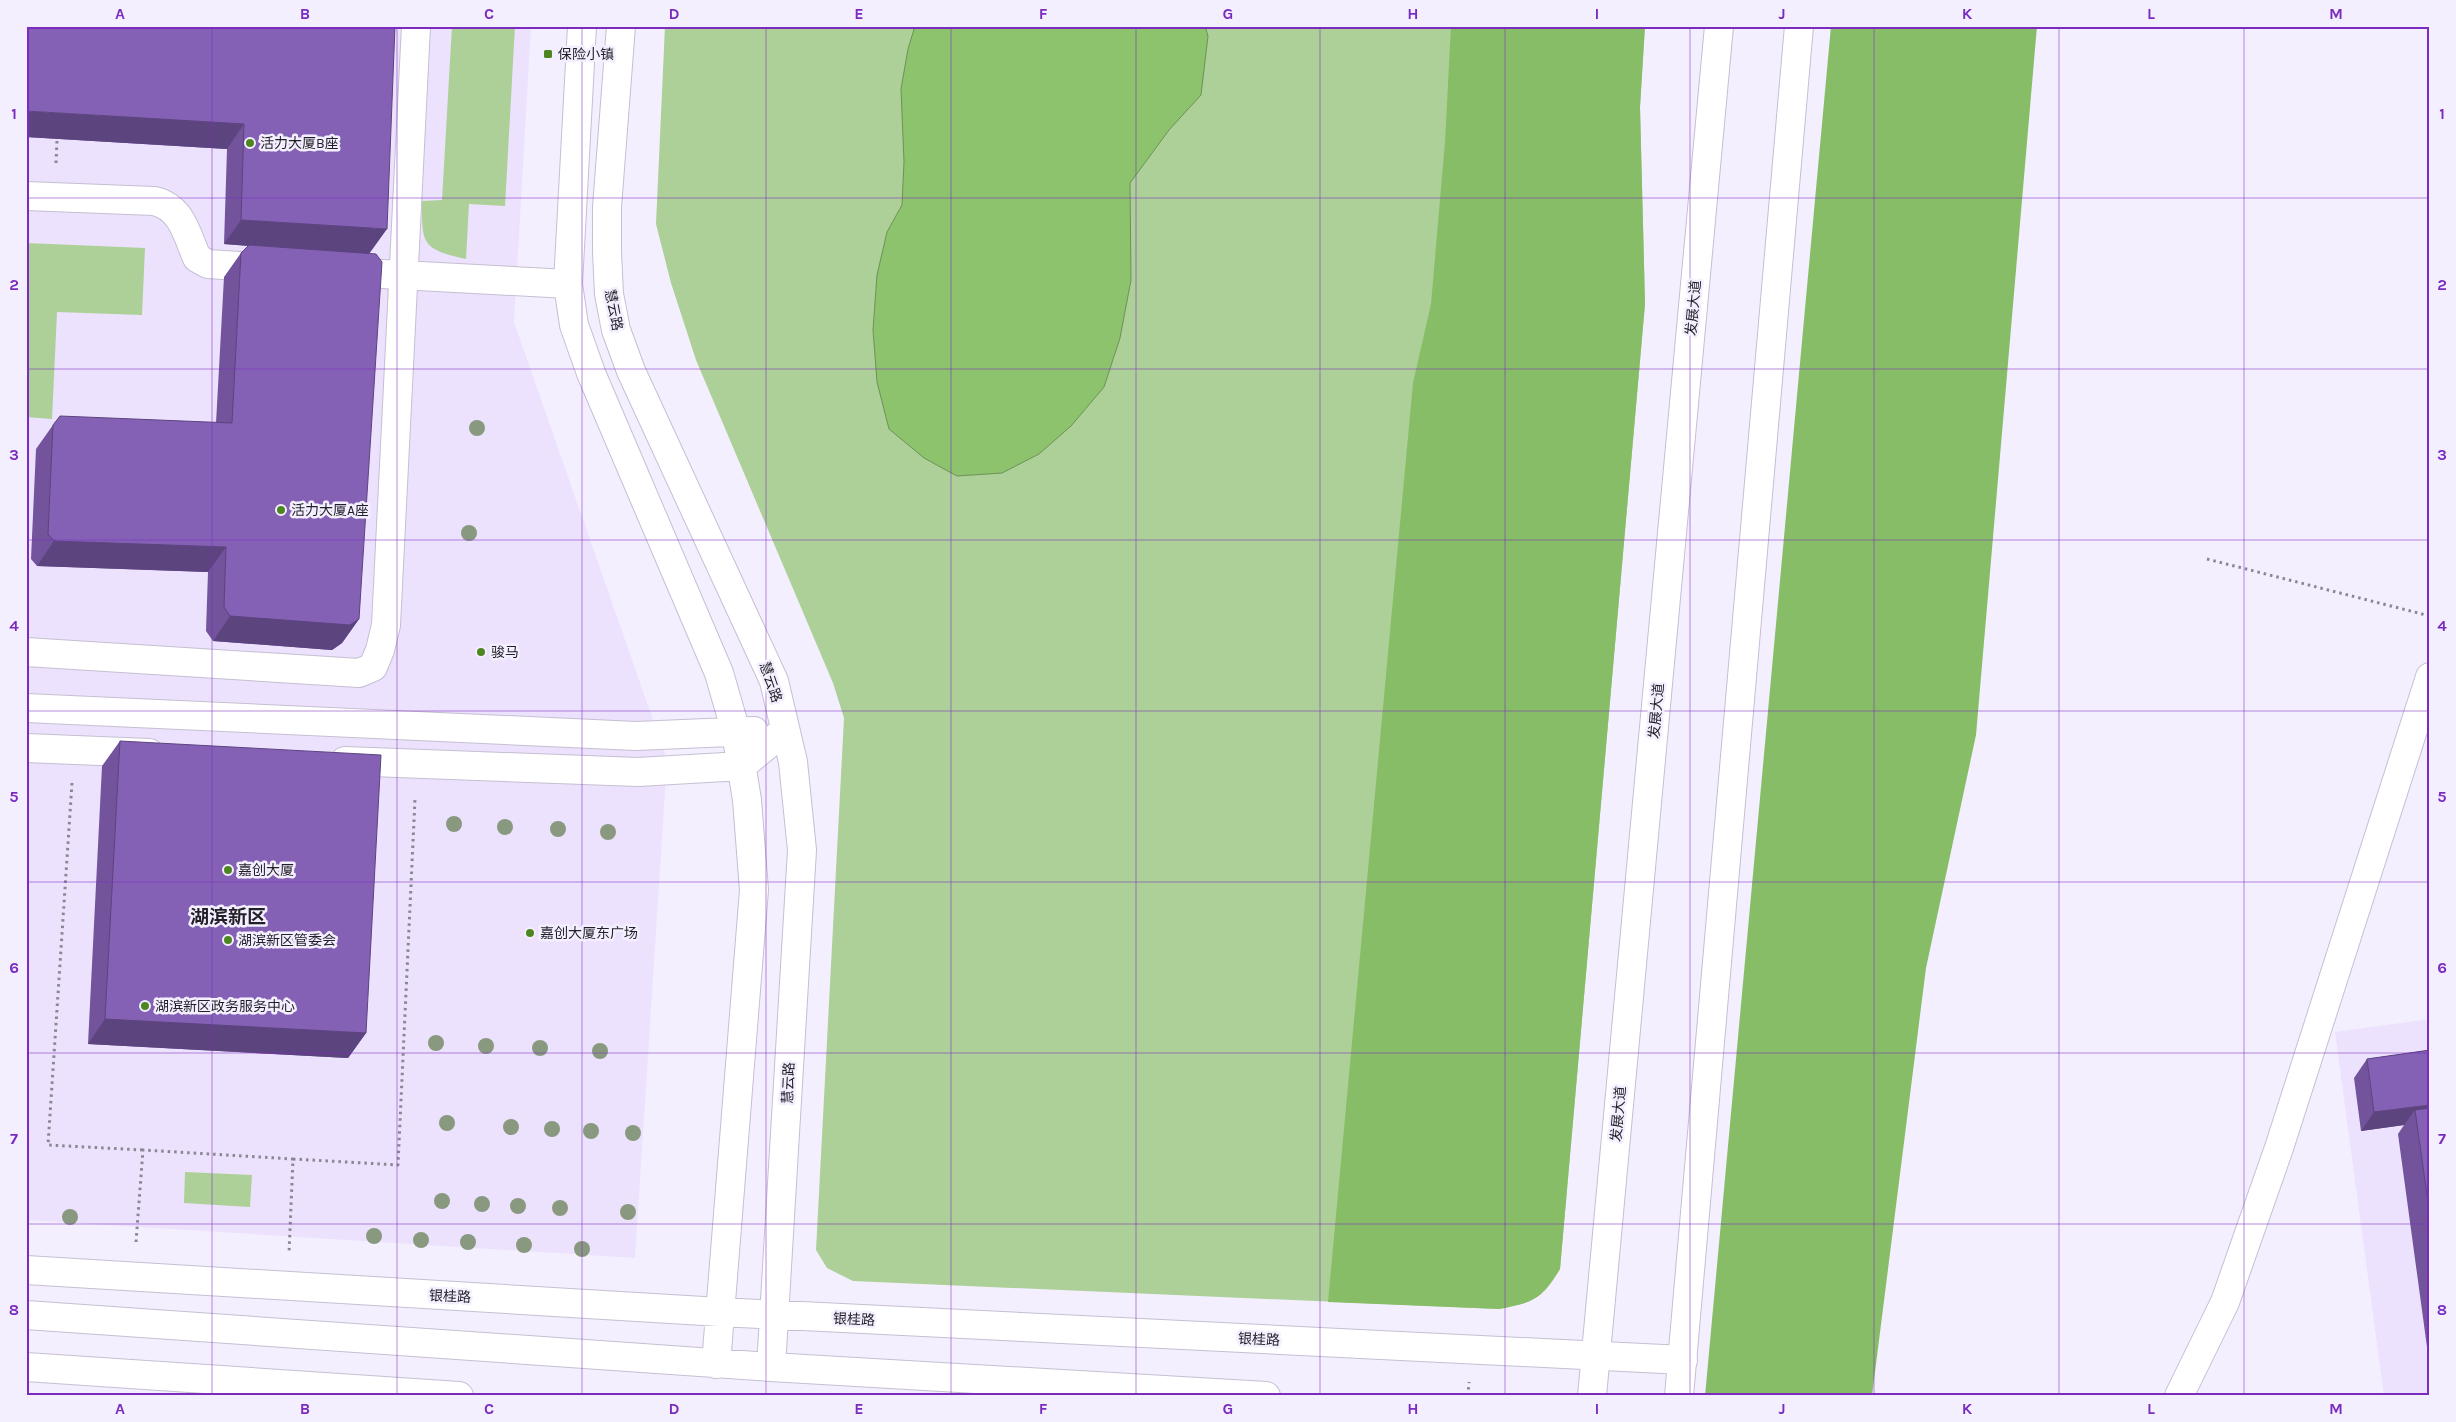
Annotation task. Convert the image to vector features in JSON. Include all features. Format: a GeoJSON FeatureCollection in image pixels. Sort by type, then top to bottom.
{"type":"FeatureCollection","features":[{"type":"Feature","properties":{"kind":"street"},"geometry":{"type":"LineString","coordinates":[[26,652],[359,673],[372,667],[380,650],[386,625],[416,26]]}},
{"type":"Feature","properties":{"kind":"street"},"geometry":{"type":"LineString","coordinates":[[582,26],[568,284],[574,326],[591,373],[714,661],[736,732],[747,800],[754,890],[716,1364]]}},
{"type":"Feature","properties":{"kind":"street","name":"慧云路"},"geometry":{"type":"LineString","coordinates":[[621,26],[607,207],[609,294],[616,330],[631,371],[774,681],[793,762],[802,850],[772,1368]]}},
{"type":"Feature","properties":{"kind":"street","name":"发展大道"},"geometry":{"type":"LineString","coordinates":[[1592,1396],[1719,26]]}},
{"type":"Feature","properties":{"kind":"street"},"geometry":{"type":"LineString","coordinates":[[1680,1396],[1799,26]]}},
{"type":"Feature","properties":{"kind":"street"},"geometry":{"type":"LineString","coordinates":[[26,196],[166,203],[183,223],[197,258],[208,264],[568,284]]}},
{"type":"Feature","properties":{"kind":"street"},"geometry":{"type":"LineString","coordinates":[[2179,1396],[2232,1284],[2288,1120],[2430,677]]}},
{"type":"Feature","properties":{"kind":"street"},"geometry":{"type":"LineString","coordinates":[[26,708],[636,736],[785,730]]}},
{"type":"Feature","properties":{"kind":"street"},"geometry":{"type":"LineString","coordinates":[[319,760],[638,772],[742,766],[785,730]]}},
{"type":"Feature","properties":{"kind":"street"},"geometry":{"type":"LineString","coordinates":[[26,748],[172,754]]}},
{"type":"Feature","properties":{"kind":"street","name":"银桂路"},"geometry":{"type":"LineString","coordinates":[[26,1270],[774,1315],[1683,1360]]}},
{"type":"Feature","properties":{"kind":"street"},"geometry":{"type":"LineString","coordinates":[[26,1315],[772,1368],[1266,1396]]}},
{"type":"Feature","properties":{"kind":"street"},"geometry":{"type":"LineString","coordinates":[[26,1367],[459,1396]]}},
{"type":"Feature","properties":{"kind":"path"},"geometry":{"type":"LineString","coordinates":[[2207,559],[2430,616]]}},
{"type":"Feature","properties":{"kind":"path"},"geometry":{"type":"LineString","coordinates":[[75,750],[48,1145],[398,1165],[416,764]]}},
{"type":"Feature","properties":{"kind":"path"},"geometry":{"type":"LineString","coordinates":[[134,1277],[143,1150]]}},
{"type":"Feature","properties":{"kind":"path"},"geometry":{"type":"LineString","coordinates":[[287,1286],[293,1159]]}},
{"type":"Feature","properties":{"kind":"shaded area"},"geometry":{"type":"Polygon","coordinates":[[[26,26],[531,26],[514,322],[667,760],[635,1258],[26,1220],[26,26]]]}},
{"type":"Feature","properties":{"kind":"shaded area"},"geometry":{"type":"Polygon","coordinates":[[[452,26],[515,26],[505,206],[469,204],[466,259],[432,248],[424,236],[423,227],[422,201],[442,200],[452,26]]]}},
{"type":"Feature","properties":{"kind":"shaded area"},"geometry":{"type":"Polygon","coordinates":[[[665,26],[1645,26],[1640,107],[1645,304],[1560,1269],[1536,1298],[1499,1309],[853,1281],[827,1268],[816,1250],[844,718],[833,683],[696,360],[671,283],[656,224],[665,26]]]}},
{"type":"Feature","properties":{"kind":"shaded area"},"geometry":{"type":"Polygon","coordinates":[[[915,26],[1205,26],[1208,36],[1201,95],[1169,130],[1130,183],[1131,280],[1120,338],[1104,387],[1071,426],[1039,454],[1002,473],[957,476],[924,458],[889,429],[877,382],[873,330],[877,275],[887,232],[902,205],[904,162],[901,89],[908,49],[915,26]]]}},
{"type":"Feature","properties":{"kind":"shaded area"},"geometry":{"type":"Polygon","coordinates":[[[1451,26],[1645,26],[1640,107],[1645,304],[1560,1269],[1536,1298],[1499,1309],[1328,1302],[1413,383],[1431,304],[1445,142],[1451,26]]]}},
{"type":"Feature","properties":{"kind":"shaded area"},"geometry":{"type":"Polygon","coordinates":[[[1831,26],[2037,26],[1976,735],[1926,968],[1872,1396],[1705,1396],[1831,26]]]}},
{"type":"Feature","properties":{"kind":"shaded area"},"geometry":{"type":"Polygon","coordinates":[[[26,243],[145,248],[142,315],[57,312],[52,419],[26,417],[26,243]]]}},
{"type":"Feature","properties":{"kind":"shaded area"},"geometry":{"type":"Polygon","coordinates":[[[2430,1019],[2430,1396],[2384,1396],[2335,1032],[2430,1019]]]}},
{"type":"Feature","properties":{"kind":"shaded area"},"geometry":{"type":"Polygon","coordinates":[[[185,1172],[252,1175],[250,1207],[184,1203],[185,1172]]]}},
{"type":"Feature","properties":{"kind":"building","name":"活力大厦B座"},"geometry":{"type":"Polygon","coordinates":[[[26,26],[395,26],[387,229],[241,220],[244,124],[26,111],[26,26]]]}},
{"type":"Feature","properties":{"kind":"building","name":"活力大厦A座"},"geometry":{"type":"Polygon","coordinates":[[[249,245],[376,254],[382,262],[359,619],[350,625],[230,616],[224,607],[226,547],[54,541],[48,534],[53,425],[60,416],[232,423],[241,253],[249,245]]]}},
{"type":"Feature","properties":{"kind":"building"},"geometry":{"type":"Polygon","coordinates":[[[120,741],[381,755],[366,1033],[105,1019],[120,741]]]}},
{"type":"Feature","properties":{"kind":"building"},"geometry":{"type":"Polygon","coordinates":[[[2430,1050],[2430,1105],[2374,1112],[2367,1059],[2430,1050]]]}},
{"type":"Feature","properties":{"kind":"building"},"geometry":{"type":"Polygon","coordinates":[[[2430,1108],[2430,1216],[2415,1110],[2430,1108]]]}},
{"type":"Feature","properties":{"kind":"place","name":"保险小镇"},"geometry":{"type":"Point","coordinates":[548,54]}},
{"type":"Feature","properties":{"kind":"place","name":"活力大厦B座"},"geometry":{"type":"Point","coordinates":[250,143]}},
{"type":"Feature","properties":{"kind":"place","name":"活力大厦A座"},"geometry":{"type":"Point","coordinates":[281,510]}},
{"type":"Feature","properties":{"kind":"place","name":"骏马"},"geometry":{"type":"Point","coordinates":[481,652]}},
{"type":"Feature","properties":{"kind":"place","name":"嘉创大厦"},"geometry":{"type":"Point","coordinates":[228,870]}},
{"type":"Feature","properties":{"kind":"place","name":"嘉创大厦东广场"},"geometry":{"type":"Point","coordinates":[530,933]}},
{"type":"Feature","properties":{"kind":"place","name":"湖滨新区管委会"},"geometry":{"type":"Point","coordinates":[228,940]}},
{"type":"Feature","properties":{"kind":"place","name":"湖滨新区政务服务中心"},"geometry":{"type":"Point","coordinates":[145,1006]}},
{"type":"Feature","properties":{"kind":"district","name":"湖滨新区"},"geometry":{"type":"Point","coordinates":[228,916]}}]}
